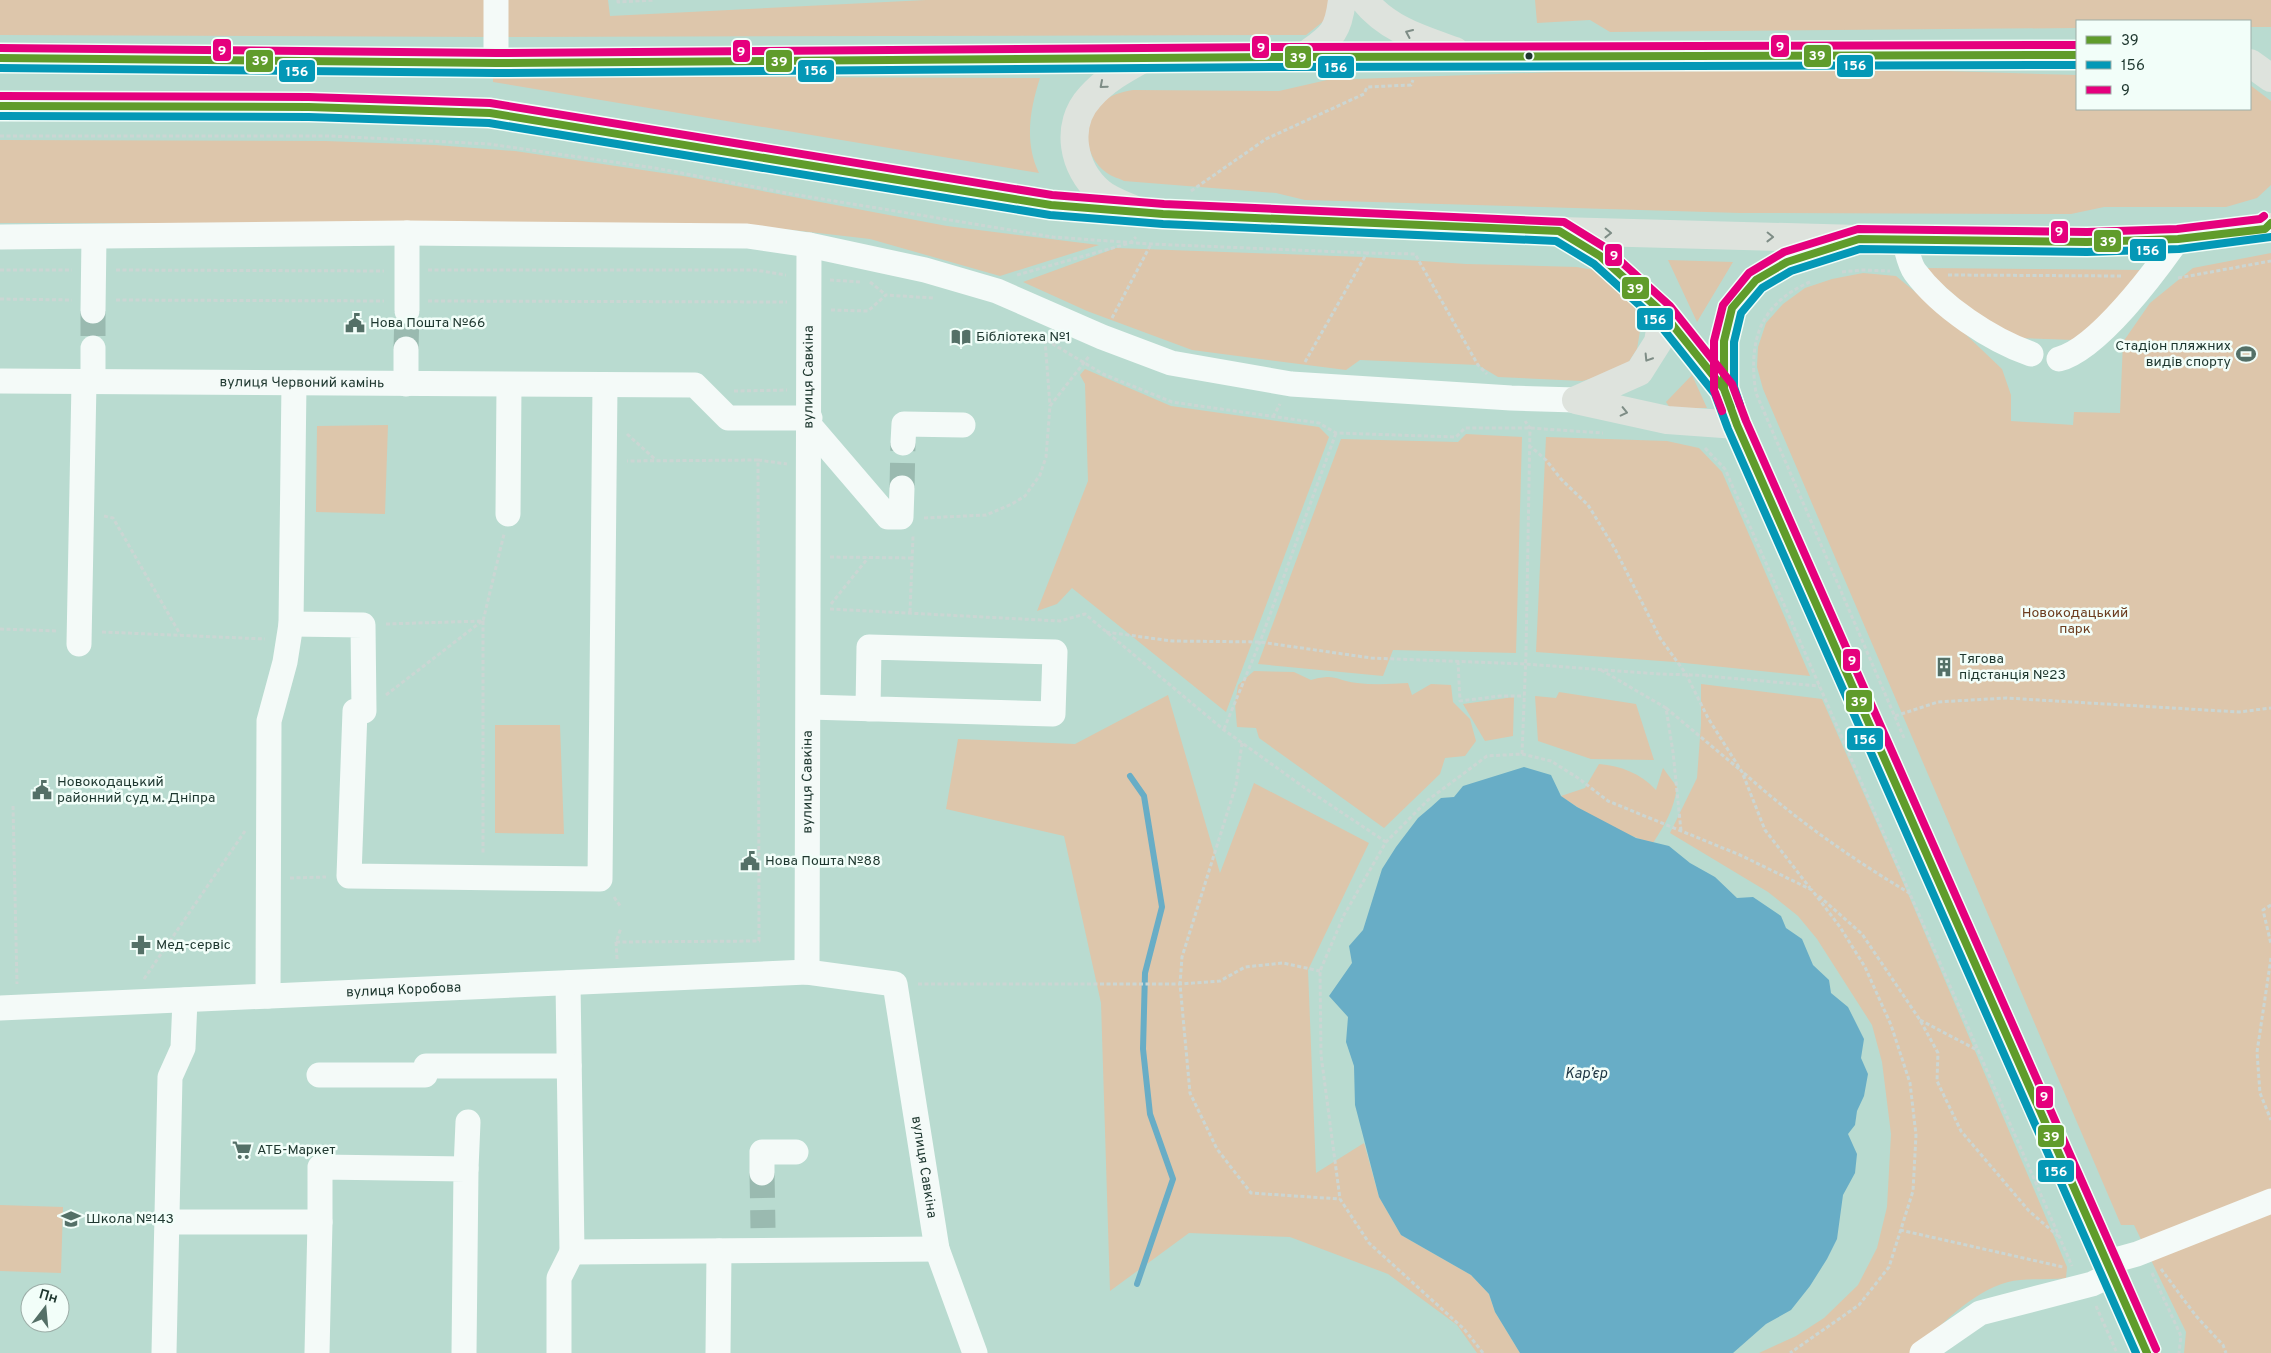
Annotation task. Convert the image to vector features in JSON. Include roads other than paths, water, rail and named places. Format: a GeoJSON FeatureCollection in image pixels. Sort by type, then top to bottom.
{"type":"FeatureCollection","features":[{"type":"Feature","properties":{"kind":"main road"},"geometry":{"type":"LineString","coordinates":[[1303,57],[1332,35],[1340,19],[1342,0]]}},
{"type":"Feature","properties":{"kind":"main road"},"geometry":{"type":"LineString","coordinates":[[1364,0],[1380,17],[1405,32],[1470,57]]}},
{"type":"Feature","properties":{"kind":"main road"},"geometry":{"type":"LineString","coordinates":[[2251,53],[2271,53]]}},
{"type":"Feature","properties":{"kind":"main road"},"geometry":{"type":"LineString","coordinates":[[0,58],[496,63],[1303,57],[2076,55]]}},
{"type":"Feature","properties":{"kind":"main road"},"geometry":{"type":"LineString","coordinates":[[1144,58],[1116,74],[1088,98],[1079,115],[1074,141],[1078,161],[1088,180],[1102,194],[1151,213]]}},
{"type":"Feature","properties":{"kind":"main road"},"geometry":{"type":"LineString","coordinates":[[2251,64],[2271,78]]}},
{"type":"Feature","properties":{"kind":"main road"},"geometry":{"type":"LineString","coordinates":[[0,106],[309,107],[490,113],[1051,205],[1151,213],[1559,231],[1904,240],[2087,242],[2178,239],[2269,226]]}},
{"type":"Feature","properties":{"kind":"main road"},"geometry":{"type":"LineString","coordinates":[[1559,231],[1600,256],[1663,313],[1724,389]]}},
{"type":"Feature","properties":{"kind":"main road"},"geometry":{"type":"LineString","coordinates":[[1860,239],[1787,262],[1756,280],[1732,308],[1724,341],[1724,389],[1737,426],[2147,1353]]}},
{"type":"Feature","properties":{"kind":"main road"},"geometry":{"type":"LineString","coordinates":[[1576,400],[1639,372],[1658,342],[1663,313]]}},
{"type":"Feature","properties":{"kind":"main road"},"geometry":{"type":"LineString","coordinates":[[1576,400],[1667,420],[1737,426]]}},
{"type":"Feature","properties":{"kind":"street"},"geometry":{"type":"LineString","coordinates":[[496,0],[496,63]]}},
{"type":"Feature","properties":{"kind":"street"},"geometry":{"type":"LineString","coordinates":[[407,233],[407,311]]}},
{"type":"Feature","properties":{"kind":"street"},"geometry":{"type":"LineString","coordinates":[[0,237],[407,233],[747,236],[809,245],[925,270],[997,291],[1102,337],[1171,363],[1291,384],[1510,398],[1576,400]]}},
{"type":"Feature","properties":{"kind":"street"},"geometry":{"type":"LineString","coordinates":[[93,311],[94,237]]}},
{"type":"Feature","properties":{"kind":"street"},"geometry":{"type":"LineString","coordinates":[[2059,359],[2072,356],[2129,303],[2154,273],[2178,239]]}},
{"type":"Feature","properties":{"kind":"street"},"geometry":{"type":"LineString","coordinates":[[1904,240],[1914,271],[1945,303],[2008,346],[2031,354]]}},
{"type":"Feature","properties":{"kind":"street","name":"вулиця Савкіна"},"geometry":{"type":"LineString","coordinates":[[809,245],[810,557],[807,972],[895,984],[937,1249],[975,1353]]}},
{"type":"Feature","properties":{"kind":"street"},"geometry":{"type":"LineString","coordinates":[[79,638],[88,382],[94,348]]}},
{"type":"Feature","properties":{"kind":"street"},"geometry":{"type":"LineString","coordinates":[[406,349],[406,384]]}},
{"type":"Feature","properties":{"kind":"street","name":"вулиця Червоний камінь"},"geometry":{"type":"LineString","coordinates":[[0,381],[605,386],[695,385],[728,418],[810,422]]}},
{"type":"Feature","properties":{"kind":"street"},"geometry":{"type":"LineString","coordinates":[[268,996],[269,721],[290,632],[294,384]]}},
{"type":"Feature","properties":{"kind":"street"},"geometry":{"type":"LineString","coordinates":[[508,385],[508,514]]}},
{"type":"Feature","properties":{"kind":"street"},"geometry":{"type":"LineString","coordinates":[[290,632],[363,625],[364,712],[355,711],[349,876],[600,879],[605,386]]}},
{"type":"Feature","properties":{"kind":"street"},"geometry":{"type":"LineString","coordinates":[[810,422],[888,517],[908,518],[902,488]]}},
{"type":"Feature","properties":{"kind":"street"},"geometry":{"type":"LineString","coordinates":[[903,443],[904,424],[963,425]]}},
{"type":"Feature","properties":{"kind":"street"},"geometry":{"type":"LineString","coordinates":[[809,707],[868,709],[1053,714],[1055,652],[869,647],[868,709]]}},
{"type":"Feature","properties":{"kind":"street","name":"вулиця Коробова"},"geometry":{"type":"LineString","coordinates":[[9,1008],[807,972]]}},
{"type":"Feature","properties":{"kind":"street"},"geometry":{"type":"LineString","coordinates":[[559,1353],[559,1278],[572,1252],[568,983]]}},
{"type":"Feature","properties":{"kind":"street"},"geometry":{"type":"LineString","coordinates":[[164,1353],[170,1077],[183,1048],[185,1000]]}},
{"type":"Feature","properties":{"kind":"street"},"geometry":{"type":"LineString","coordinates":[[319,1075],[426,1075],[426,1066],[569,1066]]}},
{"type":"Feature","properties":{"kind":"street"},"geometry":{"type":"LineString","coordinates":[[464,1353],[468,1122]]}},
{"type":"Feature","properties":{"kind":"street"},"geometry":{"type":"LineString","coordinates":[[762,1173],[762,1152],[796,1152]]}},
{"type":"Feature","properties":{"kind":"street"},"geometry":{"type":"LineString","coordinates":[[317,1353],[320,1167],[466,1169]]}},
{"type":"Feature","properties":{"kind":"street"},"geometry":{"type":"LineString","coordinates":[[1922,1353],[1980,1313],[2079,1277],[2111,1268],[2144,1250],[2271,1201]]}},
{"type":"Feature","properties":{"kind":"street"},"geometry":{"type":"LineString","coordinates":[[167,1222],[320,1222]]}},
{"type":"Feature","properties":{"kind":"street"},"geometry":{"type":"LineString","coordinates":[[572,1252],[719,1251],[764,1239],[937,1249]]}},
{"type":"Feature","properties":{"kind":"street"},"geometry":{"type":"LineString","coordinates":[[718,1353],[719,1251]]}},
{"type":"Feature","properties":{"kind":"water","name":"Кар’єр"},"geometry":{"type":"Polygon","coordinates":[[[1524,767],[1551,775],[1561,796],[1577,807],[1636,838],[1669,846],[1690,863],[1715,877],[1737,898],[1753,897],[1781,916],[1786,928],[1802,939],[1813,965],[1829,980],[1831,993],[1848,1007],[1864,1039],[1861,1058],[1868,1074],[1864,1096],[1857,1111],[1855,1125],[1848,1134],[1857,1154],[1855,1173],[1843,1195],[1837,1239],[1810,1286],[1791,1310],[1766,1324],[1733,1353],[1520,1353],[1495,1312],[1489,1294],[1471,1275],[1401,1235],[1379,1197],[1355,1105],[1354,1066],[1346,1042],[1348,1017],[1329,996],[1352,963],[1349,946],[1363,930],[1382,869],[1418,818],[1441,798],[1454,797],[1463,786],[1524,767]]]}},
{"type":"Feature","properties":{"kind":"waterway"},"geometry":{"type":"LineString","coordinates":[[1130,776],[1144,796],[1162,907],[1145,973],[1143,1049],[1150,1114],[1173,1179],[1137,1284]]}},
{"type":"Feature","properties":{"kind":"tunnel"},"geometry":{"type":"LineString","coordinates":[[93,311],[93,348]]}},
{"type":"Feature","properties":{"kind":"tunnel"},"geometry":{"type":"LineString","coordinates":[[406,349],[407,311]]}},
{"type":"Feature","properties":{"kind":"tunnel"},"geometry":{"type":"LineString","coordinates":[[902,488],[903,443]]}},
{"type":"Feature","properties":{"kind":"tunnel"},"geometry":{"type":"LineString","coordinates":[[762,1173],[763,1228]]}},
{"type":"Feature","properties":{"kind":"place","name":"Нова Пошта №66"},"geometry":{"type":"Point","coordinates":[355,323]}},
{"type":"Feature","properties":{"kind":"place","name":"Бібліотека №1"},"geometry":{"type":"Point","coordinates":[961,337]}},
{"type":"Feature","properties":{"kind":"place","name":"Стадіон пляжних видів спорту"},"geometry":{"type":"Point","coordinates":[2246,354]}},
{"type":"Feature","properties":{"kind":"place","name":"Тягова пiдстанцiя №23"},"geometry":{"type":"Point","coordinates":[1944,667]}},
{"type":"Feature","properties":{"kind":"place","name":"Новокодацький районний суд м. Дніпра"},"geometry":{"type":"Point","coordinates":[42,790]}},
{"type":"Feature","properties":{"kind":"place","name":"Нова Пошта №88"},"geometry":{"type":"Point","coordinates":[750,861]}},
{"type":"Feature","properties":{"kind":"place","name":"Мед-сервіс"},"geometry":{"type":"Point","coordinates":[141,945]}},
{"type":"Feature","properties":{"kind":"place","name":"АТБ-Маркет"},"geometry":{"type":"Point","coordinates":[242,1150]}},
{"type":"Feature","properties":{"kind":"place","name":"Школа №143"},"geometry":{"type":"Point","coordinates":[71,1219]}},
{"type":"Feature","properties":{"kind":"park label","name":"Новокодацький парк"},"geometry":{"type":"Point","coordinates":[2075,622]}}]}
